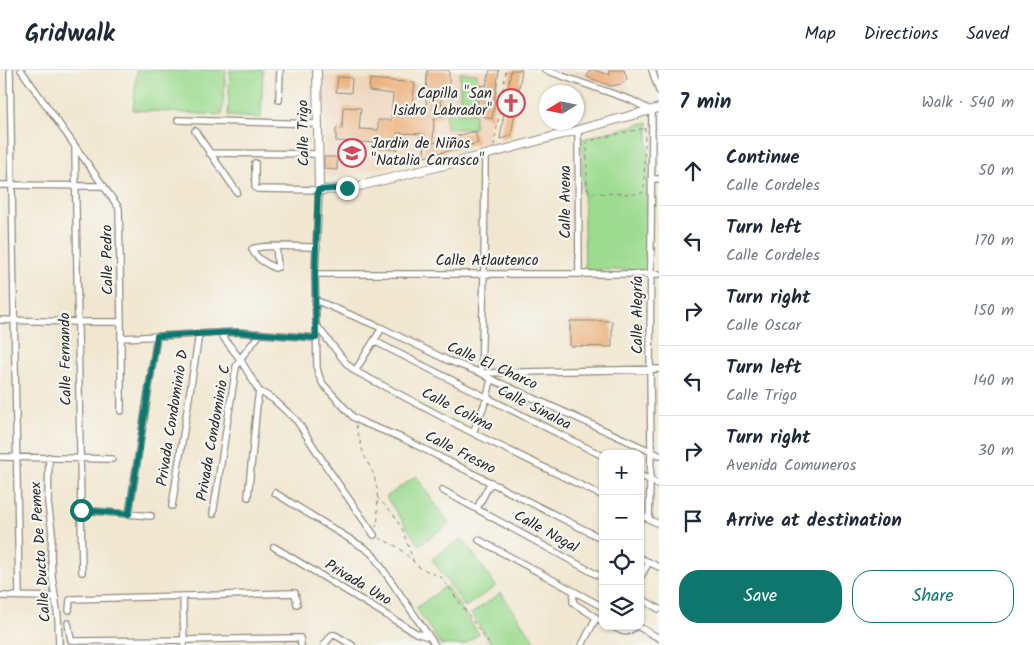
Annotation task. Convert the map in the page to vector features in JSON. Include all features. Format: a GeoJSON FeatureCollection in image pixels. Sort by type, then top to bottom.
{"type":"FeatureCollection","features":[{"type":"Feature","properties":{"kind":"main road","name":"Calle Trigo"},"geometry":{"type":"LineString","coordinates":[[317,70],[318,190]]}},
{"type":"Feature","properties":{"kind":"main road"},"geometry":{"type":"LineString","coordinates":[[318,190],[347,188],[489,154],[655,110]]}},
{"type":"Feature","properties":{"kind":"street"},"geometry":{"type":"LineString","coordinates":[[10,70],[19,596]]}},
{"type":"Feature","properties":{"kind":"street","name":"Calle Pedro"},"geometry":{"type":"LineString","coordinates":[[21,70],[119,208],[122,338],[121,411]]}},
{"type":"Feature","properties":{"kind":"street"},"geometry":{"type":"LineString","coordinates":[[279,100],[280,70]]}},
{"type":"Feature","properties":{"kind":"street"},"geometry":{"type":"LineString","coordinates":[[546,70],[655,110]]}},
{"type":"Feature","properties":{"kind":"street"},"geometry":{"type":"LineString","coordinates":[[652,70],[659,91]]}},
{"type":"Feature","properties":{"kind":"street","name":"Calle Alegría"},"geometry":{"type":"LineString","coordinates":[[649,519],[651,452],[651,179],[655,110]]}},
{"type":"Feature","properties":{"kind":"street"},"geometry":{"type":"LineString","coordinates":[[178,120],[318,124]]}},
{"type":"Feature","properties":{"kind":"street"},"geometry":{"type":"LineString","coordinates":[[195,131],[237,192]]}},
{"type":"Feature","properties":{"kind":"street","name":"Calle Avena"},"geometry":{"type":"LineString","coordinates":[[578,131],[579,274]]}},
{"type":"Feature","properties":{"kind":"street","name":"Calle Fernando"},"geometry":{"type":"LineString","coordinates":[[76,146],[82,572]]}},
{"type":"Feature","properties":{"kind":"street"},"geometry":{"type":"LineString","coordinates":[[209,153],[318,154]]}},
{"type":"Feature","properties":{"kind":"street"},"geometry":{"type":"LineString","coordinates":[[489,154],[481,373],[659,369]]}},
{"type":"Feature","properties":{"kind":"street"},"geometry":{"type":"LineString","coordinates":[[255,163],[255,187],[257,190],[318,190]]}},
{"type":"Feature","properties":{"kind":"street"},"geometry":{"type":"LineString","coordinates":[[651,179],[659,179]]}},
{"type":"Feature","properties":{"kind":"street"},"geometry":{"type":"LineString","coordinates":[[0,185],[104,186]]}},
{"type":"Feature","properties":{"kind":"street","name":"Calle Trigo"},"geometry":{"type":"LineString","coordinates":[[318,190],[315,274],[318,376]]}},
{"type":"Feature","properties":{"kind":"street"},"geometry":{"type":"LineString","coordinates":[[276,247],[278,265],[276,268],[261,262],[252,252],[252,249],[256,247],[276,247],[316,247]]}},
{"type":"Feature","properties":{"kind":"street","name":"Calle Atlautenco"},"geometry":{"type":"LineString","coordinates":[[315,274],[659,274]]}},
{"type":"Feature","properties":{"kind":"street","name":"Calle El Charco"},"geometry":{"type":"LineString","coordinates":[[315,300],[382,328],[447,360],[481,373],[659,455]]}},
{"type":"Feature","properties":{"kind":"street"},"geometry":{"type":"LineString","coordinates":[[0,320],[121,322]]}},
{"type":"Feature","properties":{"kind":"street","name":"Calle Colima"},"geometry":{"type":"LineString","coordinates":[[316,325],[347,364],[356,371],[473,432],[601,495]]}},
{"type":"Feature","properties":{"kind":"street"},"geometry":{"type":"LineString","coordinates":[[356,371],[382,328]]}},
{"type":"Feature","properties":{"kind":"street"},"geometry":{"type":"LineString","coordinates":[[122,338],[237,332],[316,338]]}},
{"type":"Feature","properties":{"kind":"street"},"geometry":{"type":"LineString","coordinates":[[220,333],[240,359],[259,391],[273,399],[297,421],[374,535]]}},
{"type":"Feature","properties":{"kind":"street","name":"Privada Condominio D"},"geometry":{"type":"LineString","coordinates":[[172,506],[199,334]]}},
{"type":"Feature","properties":{"kind":"street","name":"Privada Condominio C"},"geometry":{"type":"LineString","coordinates":[[213,514],[236,366],[260,334]]}},
{"type":"Feature","properties":{"kind":"street"},"geometry":{"type":"LineString","coordinates":[[129,514],[157,336]]}},
{"type":"Feature","properties":{"kind":"street","name":"Calle Sinaloa"},"geometry":{"type":"LineString","coordinates":[[374,341],[599,454]]}},
{"type":"Feature","properties":{"kind":"street","name":"Calle Fresno"},"geometry":{"type":"LineString","coordinates":[[318,376],[353,417],[402,438],[599,537]]}},
{"type":"Feature","properties":{"kind":"street"},"geometry":{"type":"LineString","coordinates":[[473,432],[487,398],[491,379]]}},
{"type":"Feature","properties":{"kind":"street"},"geometry":{"type":"LineString","coordinates":[[248,497],[259,391]]}},
{"type":"Feature","properties":{"kind":"street"},"geometry":{"type":"LineString","coordinates":[[0,457],[112,459]]}},
{"type":"Feature","properties":{"kind":"street","name":"Calle Ducto De Pemex"},"geometry":{"type":"LineString","coordinates":[[49,457],[48,503],[52,532],[51,555],[59,645]]}},
{"type":"Feature","properties":{"kind":"street"},"geometry":{"type":"LineString","coordinates":[[644,477],[659,485]]}},
{"type":"Feature","properties":{"kind":"street"},"geometry":{"type":"LineString","coordinates":[[477,508],[491,482]]}},
{"type":"Feature","properties":{"kind":"street","name":"Calle Nogal"},"geometry":{"type":"LineString","coordinates":[[442,490],[599,576]]}},
{"type":"Feature","properties":{"kind":"street"},"geometry":{"type":"LineString","coordinates":[[274,493],[373,555],[435,645]]}},
{"type":"Feature","properties":{"kind":"street"},"geometry":{"type":"LineString","coordinates":[[81,510],[151,516]]}},
{"type":"Feature","properties":{"kind":"street"},"geometry":{"type":"LineString","coordinates":[[644,517],[659,524]]}},
{"type":"Feature","properties":{"kind":"street"},"geometry":{"type":"LineString","coordinates":[[480,540],[599,605]]}},
{"type":"Feature","properties":{"kind":"street","name":"Privada Uno"},"geometry":{"type":"LineString","coordinates":[[274,547],[416,633],[430,638]]}},
{"type":"Feature","properties":{"kind":"street"},"geometry":{"type":"LineString","coordinates":[[644,560],[659,567]]}},
{"type":"Feature","properties":{"kind":"street"},"geometry":{"type":"LineString","coordinates":[[644,571],[649,562]]}},
{"type":"Feature","properties":{"kind":"street"},"geometry":{"type":"LineString","coordinates":[[574,592],[573,602],[599,620]]}},
{"type":"Feature","properties":{"kind":"street"},"geometry":{"type":"LineString","coordinates":[[69,610],[69,602],[73,599],[295,593],[297,604]]}},
{"type":"Feature","properties":{"kind":"street"},"geometry":{"type":"LineString","coordinates":[[0,596],[55,597]]}},
{"type":"Feature","properties":{"kind":"street"},"geometry":{"type":"LineString","coordinates":[[183,596],[184,643]]}},
{"type":"Feature","properties":{"kind":"street"},"geometry":{"type":"LineString","coordinates":[[644,600],[659,608]]}},
{"type":"Feature","properties":{"kind":"street"},"geometry":{"type":"LineString","coordinates":[[582,645],[596,618]]}},
{"type":"Feature","properties":{"kind":"street"},"geometry":{"type":"LineString","coordinates":[[68,623],[70,637],[74,641],[184,643],[300,638],[301,645]]}},
{"type":"Feature","properties":{"kind":"street"},"geometry":{"type":"LineString","coordinates":[[644,630],[659,638]]}},
{"type":"Feature","properties":{"kind":"street"},"geometry":{"type":"LineString","coordinates":[[324,645],[332,635],[352,645]]}},
{"type":"Feature","properties":{"kind":"path"},"geometry":{"type":"LineString","coordinates":[[489,154],[506,70]]}},
{"type":"Feature","properties":{"kind":"path"},"geometry":{"type":"LineString","coordinates":[[645,128],[644,190],[642,193],[588,192],[587,141],[645,128]]}},
{"type":"Feature","properties":{"kind":"path"},"geometry":{"type":"LineString","coordinates":[[353,417],[363,453],[374,475],[377,489],[378,518],[374,535],[398,547],[419,567],[442,578],[490,645]]}},
{"type":"Feature","properties":{"kind":"path"},"geometry":{"type":"LineString","coordinates":[[377,497],[394,515],[403,531],[414,563]]}},
{"type":"Feature","properties":{"kind":"shaded area"},"geometry":{"type":"Polygon","coordinates":[[[427,70],[499,70],[488,141],[384,167],[333,177],[327,176],[325,174],[325,76],[426,84],[427,70]]]}},
{"type":"Feature","properties":{"kind":"shaded area"},"geometry":{"type":"Polygon","coordinates":[[[566,70],[624,70],[631,93],[587,77],[566,70]]]}},
{"type":"Feature","properties":{"kind":"green space"},"geometry":{"type":"Polygon","coordinates":[[[137,70],[226,70],[222,115],[133,110],[137,70]]]}},
{"type":"Feature","properties":{"kind":"green space"},"geometry":{"type":"Polygon","coordinates":[[[230,70],[263,70],[261,118],[228,116],[230,70]]]}},
{"type":"Feature","properties":{"kind":"green space"},"geometry":{"type":"Polygon","coordinates":[[[460,73],[477,74],[476,103],[460,103],[460,73]]]}},
{"type":"Feature","properties":{"kind":"green space"},"geometry":{"type":"Polygon","coordinates":[[[446,113],[475,113],[474,129],[446,128],[446,113]]]}},
{"type":"Feature","properties":{"kind":"green space"},"geometry":{"type":"Polygon","coordinates":[[[648,122],[647,270],[585,270],[582,139],[648,122]]]}},
{"type":"Feature","properties":{"kind":"green space"},"geometry":{"type":"Polygon","coordinates":[[[416,476],[449,524],[419,545],[386,497],[416,476]]]}},
{"type":"Feature","properties":{"kind":"green space"},"geometry":{"type":"Polygon","coordinates":[[[462,538],[496,586],[465,607],[432,559],[462,538]]]}},
{"type":"Feature","properties":{"kind":"green space"},"geometry":{"type":"Polygon","coordinates":[[[446,586],[479,634],[464,645],[441,645],[416,608],[446,586]]]}},
{"type":"Feature","properties":{"kind":"green space"},"geometry":{"type":"Polygon","coordinates":[[[501,593],[536,645],[492,645],[471,614],[501,593]]]}},
{"type":"Feature","properties":{"kind":"building"},"geometry":{"type":"Polygon","coordinates":[[[427,70],[449,70],[449,96],[441,96],[442,115],[438,119],[434,119],[433,143],[475,131],[478,143],[424,157],[425,134],[397,133],[398,149],[378,149],[378,143],[336,141],[336,128],[342,129],[343,107],[361,108],[359,129],[378,130],[378,120],[391,120],[393,94],[369,91],[370,79],[415,83],[412,105],[426,106],[427,70]]]}},
{"type":"Feature","properties":{"kind":"building"},"geometry":{"type":"Polygon","coordinates":[[[490,70],[499,70],[492,119],[480,115],[481,108],[477,107],[481,85],[486,86],[490,70]]]}},
{"type":"Feature","properties":{"kind":"building","name":"Capilla \"San Isidro Labrador\""},"geometry":{"type":"Polygon","coordinates":[[[511,70],[522,70],[511,136],[500,139],[511,70]]]}},
{"type":"Feature","properties":{"kind":"building"},"geometry":{"type":"Polygon","coordinates":[[[590,70],[610,75],[609,70],[624,70],[627,79],[621,84],[611,86],[587,77],[590,70]]]}},
{"type":"Feature","properties":{"kind":"building"},"geometry":{"type":"Polygon","coordinates":[[[338,77],[352,78],[351,93],[336,92],[338,77]]]}},
{"type":"Feature","properties":{"kind":"building"},"geometry":{"type":"Polygon","coordinates":[[[324,157],[337,157],[337,170],[324,169],[324,157]]]}},
{"type":"Feature","properties":{"kind":"building"},"geometry":{"type":"Polygon","coordinates":[[[570,321],[612,321],[612,347],[570,346],[570,321]]]}},
{"type":"Feature","properties":{"kind":"place","name":"Capilla \"San Isidro Labrador\""},"geometry":{"type":"Point","coordinates":[511,103]}},
{"type":"Feature","properties":{"kind":"place","name":"Jardin de Niños \"Natalia Carrasco\""},"geometry":{"type":"Point","coordinates":[352,153]}},
{"type":"Feature","properties":{"kind":"route"},"geometry":{"type":"LineString","coordinates":[[81,510],[129,514],[157,336],[237,332],[316,338],[315,274],[318,190],[347,188]]}}]}
